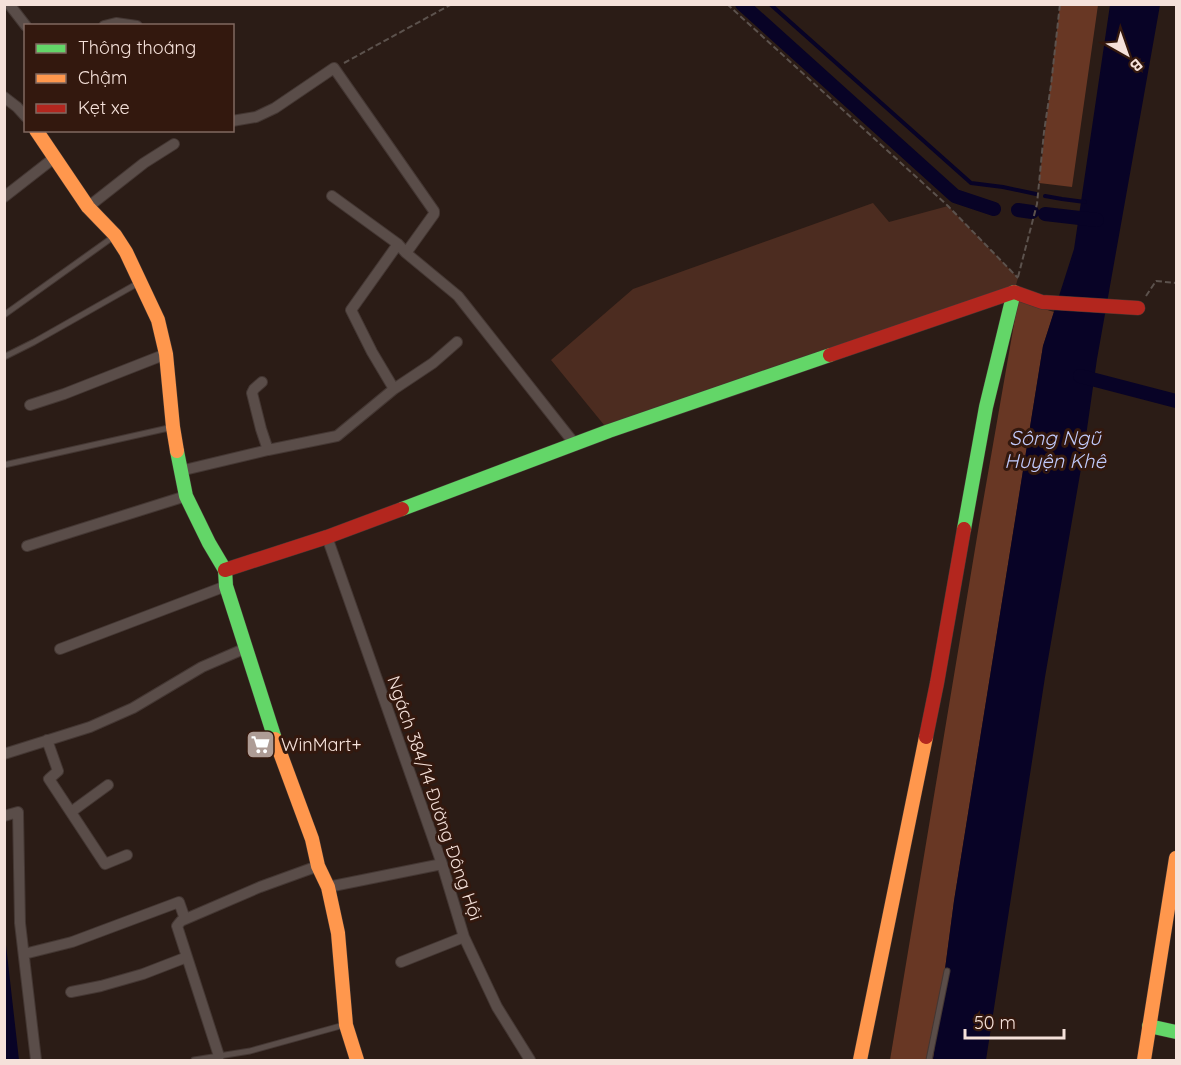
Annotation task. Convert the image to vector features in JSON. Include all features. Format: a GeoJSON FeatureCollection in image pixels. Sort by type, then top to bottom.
{"type":"FeatureCollection","features":[{"type":"Feature","properties":{"kind":"street"},"geometry":{"type":"LineString","coordinates":[[9,4],[24,24]]}},
{"type":"Feature","properties":{"kind":"street"},"geometry":{"type":"LineString","coordinates":[[234,121],[256,117],[275,108],[334,68],[434,211],[434,214],[402,248],[351,310],[394,389]]}},
{"type":"Feature","properties":{"kind":"street"},"geometry":{"type":"LineString","coordinates":[[4,97],[21,103]]}},
{"type":"Feature","properties":{"kind":"street"},"geometry":{"type":"LineString","coordinates":[[37,132],[88,207],[115,235],[126,252],[158,320],[166,354],[173,427],[186,496],[225,570],[226,586],[272,730],[312,839],[318,866],[328,887],[338,933],[346,1025],[357,1060]]}},
{"type":"Feature","properties":{"kind":"street"},"geometry":{"type":"LineString","coordinates":[[88,207],[144,163],[174,144]]}},
{"type":"Feature","properties":{"kind":"street"},"geometry":{"type":"LineString","coordinates":[[4,197],[54,158]]}},
{"type":"Feature","properties":{"kind":"street"},"geometry":{"type":"LineString","coordinates":[[332,196],[402,248],[458,296],[574,443]]}},
{"type":"Feature","properties":{"kind":"street"},"geometry":{"type":"LineString","coordinates":[[860,1060],[937,682],[986,406],[1014,292]]}},
{"type":"Feature","properties":{"kind":"street"},"geometry":{"type":"LineString","coordinates":[[225,570],[327,537],[574,443],[1014,292],[1042,302],[1138,308]]}},
{"type":"Feature","properties":{"kind":"street"},"geometry":{"type":"LineString","coordinates":[[180,471],[337,436],[394,389],[433,363],[457,342]]}},
{"type":"Feature","properties":{"kind":"street"},"geometry":{"type":"LineString","coordinates":[[30,405],[166,354]]}},
{"type":"Feature","properties":{"kind":"street"},"geometry":{"type":"LineString","coordinates":[[262,382],[252,393],[268,450]]}},
{"type":"Feature","properties":{"kind":"street"},"geometry":{"type":"LineString","coordinates":[[27,546],[186,496]]}},
{"type":"Feature","properties":{"kind":"street","name":"Ngách 384/14 Đường Đông Hội"},"geometry":{"type":"LineString","coordinates":[[327,537],[442,864],[464,937],[497,1007],[530,1060]]}},
{"type":"Feature","properties":{"kind":"street"},"geometry":{"type":"LineString","coordinates":[[60,648],[226,586]]}},
{"type":"Feature","properties":{"kind":"street"},"geometry":{"type":"LineString","coordinates":[[4,754],[90,727],[133,708],[202,667],[246,648]]}},
{"type":"Feature","properties":{"kind":"street"},"geometry":{"type":"LineString","coordinates":[[46,740],[58,771],[49,779],[105,864],[128,855]]}},
{"type":"Feature","properties":{"kind":"street"},"geometry":{"type":"LineString","coordinates":[[71,812],[108,785]]}},
{"type":"Feature","properties":{"kind":"street"},"geometry":{"type":"LineString","coordinates":[[4,816],[18,812],[20,923],[36,1060]]}},
{"type":"Feature","properties":{"kind":"street"},"geometry":{"type":"LineString","coordinates":[[1144,1060],[1176,858]]}},
{"type":"Feature","properties":{"kind":"street"},"geometry":{"type":"LineString","coordinates":[[328,887],[442,864]]}},
{"type":"Feature","properties":{"kind":"street"},"geometry":{"type":"LineString","coordinates":[[219,1056],[177,926],[180,921],[260,887],[318,866]]}},
{"type":"Feature","properties":{"kind":"street"},"geometry":{"type":"LineString","coordinates":[[24,954],[72,942],[179,902],[185,919]]}},
{"type":"Feature","properties":{"kind":"street"},"geometry":{"type":"LineString","coordinates":[[401,962],[464,937]]}},
{"type":"Feature","properties":{"kind":"street"},"geometry":{"type":"LineString","coordinates":[[71,992],[144,974],[187,957]]}},
{"type":"Feature","properties":{"kind":"street"},"geometry":{"type":"LineString","coordinates":[[1149,1026],[1176,1032]]}},
{"type":"Feature","properties":{"kind":"lane"},"geometry":{"type":"LineString","coordinates":[[4,315],[115,235]]}},
{"type":"Feature","properties":{"kind":"lane"},"geometry":{"type":"LineString","coordinates":[[4,357],[141,281]]}},
{"type":"Feature","properties":{"kind":"lane"},"geometry":{"type":"LineString","coordinates":[[4,465],[173,427]]}},
{"type":"Feature","properties":{"kind":"lane"},"geometry":{"type":"LineString","coordinates":[[929,1060],[947,971]]}},
{"type":"Feature","properties":{"kind":"lane"},"geometry":{"type":"LineString","coordinates":[[194,1060],[249,1051],[346,1025]]}},
{"type":"Feature","properties":{"kind":"path"},"geometry":{"type":"LineString","coordinates":[[334,68],[452,4]]}},
{"type":"Feature","properties":{"kind":"path"},"geometry":{"type":"LineString","coordinates":[[727,4],[948,206],[1018,278]]}},
{"type":"Feature","properties":{"kind":"path"},"geometry":{"type":"LineString","coordinates":[[1014,292],[1038,204],[1044,132],[1060,4]]}},
{"type":"Feature","properties":{"kind":"path"},"geometry":{"type":"LineString","coordinates":[[1138,308],[1156,280],[1176,283]]}},
{"type":"Feature","properties":{"kind":"shaded area"},"geometry":{"type":"Polygon","coordinates":[[[1060,5],[1098,5],[1072,187],[1039,183],[1060,5]]]}},
{"type":"Feature","properties":{"kind":"shaded area"},"geometry":{"type":"Polygon","coordinates":[[[873,203],[889,222],[948,206],[1018,278],[1014,292],[609,431],[551,360],[633,289],[873,203]]]}},
{"type":"Feature","properties":{"kind":"shaded area"},"geometry":{"type":"Polygon","coordinates":[[[1018,301],[1054,312],[1043,346],[954,901],[933,1060],[890,1060],[979,525],[1018,301]]]}},
{"type":"Feature","properties":{"kind":"water","name":"Sông Ngũ Huyện Khê"},"geometry":{"type":"Polygon","coordinates":[[[1110,5],[1160,5],[1097,359],[986,1060],[933,1060],[954,901],[1043,346],[1074,249],[1110,5]]]}},
{"type":"Feature","properties":{"kind":"water"},"geometry":{"type":"Polygon","coordinates":[[[5,932],[6,945],[19,1060],[5,1060],[5,932]]]}},
{"type":"Feature","properties":{"kind":"waterway"},"geometry":{"type":"LineString","coordinates":[[742,4],[955,196],[994,209]]}},
{"type":"Feature","properties":{"kind":"waterway"},"geometry":{"type":"LineString","coordinates":[[770,4],[971,183],[1036,194]]}},
{"type":"Feature","properties":{"kind":"waterway"},"geometry":{"type":"LineString","coordinates":[[1045,196],[1085,202]]}},
{"type":"Feature","properties":{"kind":"waterway"},"geometry":{"type":"LineString","coordinates":[[1018,210],[1032,212]]}},
{"type":"Feature","properties":{"kind":"waterway"},"geometry":{"type":"LineString","coordinates":[[1045,214],[1097,220]]}},
{"type":"Feature","properties":{"kind":"waterway"},"geometry":{"type":"LineString","coordinates":[[1080,376],[1176,401]]}},
{"type":"Feature","properties":{"kind":"traffic: fast"},"geometry":{"type":"LineString","coordinates":[[964,529],[986,407],[1014,292]]}},
{"type":"Feature","properties":{"kind":"traffic: fast"},"geometry":{"type":"LineString","coordinates":[[402,509],[609,431],[830,355]]}},
{"type":"Feature","properties":{"kind":"traffic: fast"},"geometry":{"type":"LineString","coordinates":[[177,451],[186,496],[225,570],[226,586],[275,739]]}},
{"type":"Feature","properties":{"kind":"traffic: fast"},"geometry":{"type":"LineString","coordinates":[[1149,1026],[1176,1032]]}},
{"type":"Feature","properties":{"kind":"traffic: slow"},"geometry":{"type":"LineString","coordinates":[[37,132],[88,207],[115,235],[126,252],[158,320],[166,354],[177,451]]}},
{"type":"Feature","properties":{"kind":"traffic: slow"},"geometry":{"type":"LineString","coordinates":[[860,1060],[926,737]]}},
{"type":"Feature","properties":{"kind":"traffic: slow"},"geometry":{"type":"LineString","coordinates":[[275,739],[312,839],[318,866],[328,887],[338,933],[346,1025],[357,1060]]}},
{"type":"Feature","properties":{"kind":"traffic: slow"},"geometry":{"type":"LineString","coordinates":[[1144,1060],[1176,858]]}},
{"type":"Feature","properties":{"kind":"traffic: jam"},"geometry":{"type":"LineString","coordinates":[[830,355],[1014,292],[1042,302],[1138,308]]}},
{"type":"Feature","properties":{"kind":"traffic: jam"},"geometry":{"type":"LineString","coordinates":[[225,570],[327,537],[402,509]]}},
{"type":"Feature","properties":{"kind":"traffic: jam"},"geometry":{"type":"LineString","coordinates":[[926,737],[964,529]]}},
{"type":"Feature","properties":{"kind":"place","name":"WinMart+"},"geometry":{"type":"Point","coordinates":[260,744]}}]}
